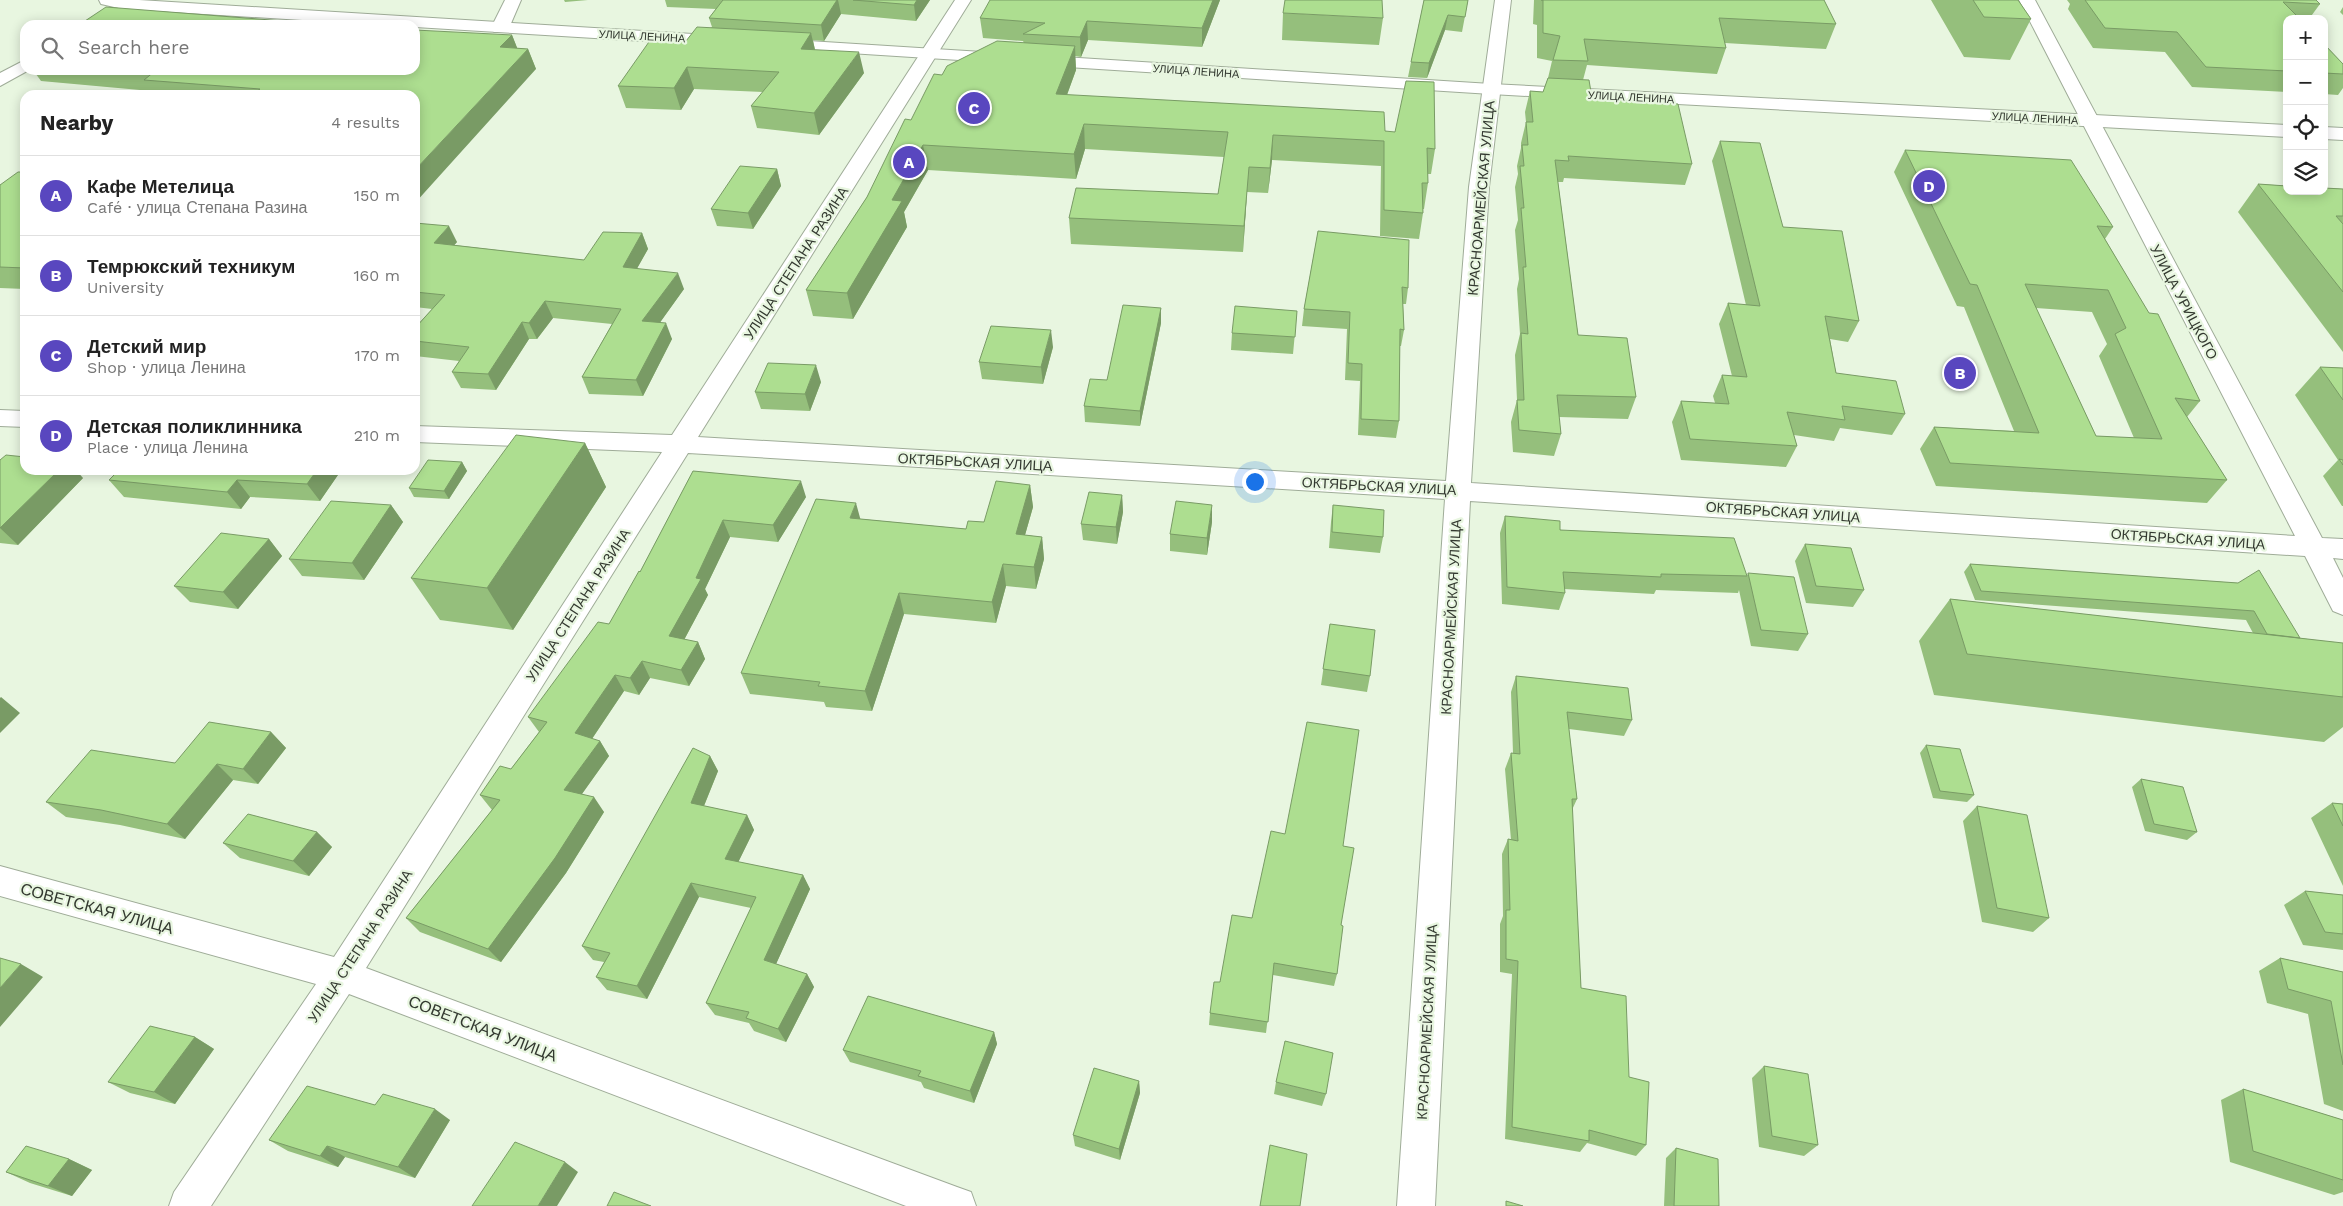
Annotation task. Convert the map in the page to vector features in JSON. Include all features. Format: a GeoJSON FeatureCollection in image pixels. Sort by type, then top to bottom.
{"type":"FeatureCollection","features":[{"type":"Feature","properties":{"kind":"street"},"geometry":{"type":"LineString","coordinates":[[500,28],[514,0]]}},
{"type":"Feature","properties":{"kind":"street","name":"УЛИЦА СТЕПАНА РАЗИНА"},"geometry":{"type":"LineString","coordinates":[[188,1206],[342,975],[963,0]]}},
{"type":"Feature","properties":{"kind":"street","name":"КРАСНОАРМЕЙСКАЯ УЛИЦА"},"geometry":{"type":"LineString","coordinates":[[1416,1206],[1458,491],[1479,187],[1503,0]]}},
{"type":"Feature","properties":{"kind":"street","name":"УЛИЦА УРИЦКОГО"},"geometry":{"type":"LineString","coordinates":[[2026,0],[2087,121],[2315,547],[2343,604]]}},
{"type":"Feature","properties":{"kind":"street","name":"УЛИЦА ЛЕНИНА"},"geometry":{"type":"LineString","coordinates":[[111,7],[352,20]]}},
{"type":"Feature","properties":{"kind":"street","name":"УЛИЦА ЛЕНИНА"},"geometry":{"type":"LineString","coordinates":[[420,24],[1491,89],[2283,131]]}},
{"type":"Feature","properties":{"kind":"street"},"geometry":{"type":"LineString","coordinates":[[0,81],[20,68]]}},
{"type":"Feature","properties":{"kind":"street"},"geometry":{"type":"LineString","coordinates":[[2328,133],[2343,134]]}},
{"type":"Feature","properties":{"kind":"street"},"geometry":{"type":"LineString","coordinates":[[0,418],[20,420]]}},
{"type":"Feature","properties":{"kind":"street","name":"ОКТЯБРЬСКАЯ УЛИЦА"},"geometry":{"type":"LineString","coordinates":[[420,434],[680,444],[1458,491],[2343,549]]}},
{"type":"Feature","properties":{"kind":"street","name":"СОВЕТСКАЯ УЛИЦА"},"geometry":{"type":"LineString","coordinates":[[0,881],[342,975],[957,1206]]}},
{"type":"Feature","properties":{"kind":"building"},"geometry":{"type":"Polygon","coordinates":[[[723,0],[837,0],[821,25],[709,18],[723,0]]]}},
{"type":"Feature","properties":{"kind":"building"},"geometry":{"type":"Polygon","coordinates":[[[853,0],[917,0],[914,5],[853,0]]]}},
{"type":"Feature","properties":{"kind":"building"},"geometry":{"type":"Polygon","coordinates":[[[990,0],[1213,0],[1202,28],[1087,21],[1080,37],[1023,34],[1045,23],[980,18],[990,0]]]}},
{"type":"Feature","properties":{"kind":"building"},"geometry":{"type":"Polygon","coordinates":[[[1285,0],[1382,0],[1383,18],[1283,13],[1285,0]]]}},
{"type":"Feature","properties":{"kind":"building"},"geometry":{"type":"Polygon","coordinates":[[[1424,0],[1468,0],[1465,17],[1448,15],[1429,63],[1411,62],[1424,0]]]}},
{"type":"Feature","properties":{"kind":"building"},"geometry":{"type":"Polygon","coordinates":[[[1543,0],[1824,0],[1836,24],[1719,18],[1726,48],[1584,39],[1588,61],[1553,60],[1560,36],[1543,33],[1543,0]]]}},
{"type":"Feature","properties":{"kind":"building"},"geometry":{"type":"Polygon","coordinates":[[[1973,0],[2018,0],[2031,19],[1984,17],[1973,0]]]}},
{"type":"Feature","properties":{"kind":"building"},"geometry":{"type":"Polygon","coordinates":[[[2085,0],[2316,0],[2320,4],[2283,2],[2296,15],[2283,15],[2283,71],[2206,67],[2177,32],[2105,28],[2085,0]]]}},
{"type":"Feature","properties":{"kind":"building"},"geometry":{"type":"Polygon","coordinates":[[[106,7],[271,20],[86,20],[106,7]]]}},
{"type":"Feature","properties":{"kind":"building"},"geometry":{"type":"Polygon","coordinates":[[[697,27],[811,33],[801,49],[859,52],[814,113],[751,106],[779,72],[687,67],[674,88],[618,86],[651,39],[686,41],[697,27]]]}},
{"type":"Feature","properties":{"kind":"building"},"geometry":{"type":"Polygon","coordinates":[[[420,30],[512,35],[500,47],[528,49],[420,165],[420,90],[259,90],[260,89],[144,80],[150,75],[420,75],[420,30]]]}},
{"type":"Feature","properties":{"kind":"building"},"geometry":{"type":"Polygon","coordinates":[[[997,41],[1075,46],[1056,94],[1384,112],[1385,131],[1395,132],[1406,81],[1434,82],[1435,149],[1427,148],[1428,183],[1422,183],[1423,213],[1384,210],[1384,141],[1273,135],[1270,168],[1249,167],[1244,226],[1069,218],[1076,188],[1218,194],[1228,132],[1084,124],[1074,154],[923,145],[892,200],[902,201],[847,293],[806,290],[867,197],[905,119],[911,120],[934,74],[942,75],[947,66],[997,41]]]}},
{"type":"Feature","properties":{"kind":"building"},"geometry":{"type":"Polygon","coordinates":[[[2328,48],[2343,64],[2343,74],[2328,73],[2328,48]]]}},
{"type":"Feature","properties":{"kind":"building"},"geometry":{"type":"Polygon","coordinates":[[[1548,78],[1589,80],[1592,98],[1678,104],[1692,164],[1568,156],[1569,161],[1555,160],[1578,335],[1627,338],[1636,397],[1557,395],[1561,434],[1519,430],[1517,400],[1524,400],[1521,333],[1528,334],[1523,267],[1526,267],[1521,208],[1524,208],[1520,166],[1524,166],[1522,145],[1528,145],[1526,122],[1533,122],[1530,91],[1543,92],[1548,78]]]}},
{"type":"Feature","properties":{"kind":"building"},"geometry":{"type":"Polygon","coordinates":[[[1720,141],[1760,143],[1783,227],[1842,231],[1859,321],[1825,316],[1836,373],[1896,381],[1905,414],[1842,406],[1845,420],[1787,412],[1797,446],[1690,439],[1681,401],[1729,404],[1722,375],[1747,377],[1728,303],[1760,306],[1720,141]]]}},
{"type":"Feature","properties":{"kind":"building"},"geometry":{"type":"Polygon","coordinates":[[[1905,150],[2071,160],[2113,227],[2097,226],[2149,313],[2158,314],[2200,401],[2175,398],[2227,480],[1950,463],[1934,427],[2039,433],[1977,285],[1970,284],[1905,150]],[[2025,284],[2096,436],[2162,439],[2115,334],[2126,328],[2108,290],[2025,284]]]}},
{"type":"Feature","properties":{"kind":"building"},"geometry":{"type":"Polygon","coordinates":[[[740,166],[777,169],[748,213],[711,209],[740,166]]]}},
{"type":"Feature","properties":{"kind":"building"},"geometry":{"type":"Polygon","coordinates":[[[20,172],[20,268],[0,267],[0,185],[20,172]]]}},
{"type":"Feature","properties":{"kind":"building"},"geometry":{"type":"Polygon","coordinates":[[[2258,184],[2283,186],[2283,195],[2328,195],[2328,188],[2343,189],[2343,216],[2336,216],[2343,224],[2343,292],[2258,184]]]}},
{"type":"Feature","properties":{"kind":"building"},"geometry":{"type":"Polygon","coordinates":[[[420,223],[449,226],[434,243],[584,260],[603,232],[642,233],[623,267],[678,273],[642,321],[666,323],[636,380],[582,377],[621,309],[545,301],[529,323],[522,322],[488,374],[452,372],[469,347],[420,342],[420,322],[445,295],[420,292],[420,223]]]}},
{"type":"Feature","properties":{"kind":"building"},"geometry":{"type":"Polygon","coordinates":[[[1318,231],[1409,240],[1408,288],[1402,287],[1404,330],[1400,329],[1399,421],[1361,419],[1362,364],[1348,363],[1350,312],[1304,309],[1318,231]]]}},
{"type":"Feature","properties":{"kind":"building"},"geometry":{"type":"Polygon","coordinates":[[[1123,305],[1161,308],[1140,411],[1084,406],[1090,379],[1107,380],[1123,305]]]}},
{"type":"Feature","properties":{"kind":"building"},"geometry":{"type":"Polygon","coordinates":[[[1235,306],[1297,311],[1295,337],[1232,333],[1235,306]]]}},
{"type":"Feature","properties":{"kind":"building"},"geometry":{"type":"Polygon","coordinates":[[[991,326],[1051,330],[1041,367],[979,362],[991,326]]]}},
{"type":"Feature","properties":{"kind":"building"},"geometry":{"type":"Polygon","coordinates":[[[768,363],[816,365],[805,394],[755,392],[768,363]]]}},
{"type":"Feature","properties":{"kind":"building"},"geometry":{"type":"Polygon","coordinates":[[[2320,367],[2343,368],[2343,400],[2320,367]]]}},
{"type":"Feature","properties":{"kind":"building"},"geometry":{"type":"Polygon","coordinates":[[[516,435],[585,443],[487,588],[411,578],[516,435]]]}},
{"type":"Feature","properties":{"kind":"building"},"geometry":{"type":"Polygon","coordinates":[[[6,455],[20,456],[20,475],[54,475],[0,528],[0,460],[6,455]]]}},
{"type":"Feature","properties":{"kind":"building"},"geometry":{"type":"Polygon","coordinates":[[[428,460],[462,462],[444,491],[409,488],[418,475],[420,475],[420,472],[428,460]]]}},
{"type":"Feature","properties":{"kind":"building"},"geometry":{"type":"Polygon","coordinates":[[[693,471],[801,481],[773,525],[723,520],[696,578],[701,579],[669,636],[698,642],[681,670],[642,661],[630,678],[615,675],[575,733],[600,741],[564,790],[594,797],[555,858],[488,949],[406,918],[500,800],[480,795],[500,766],[511,769],[547,722],[528,717],[598,622],[609,624],[640,572],[693,471]]]}},
{"type":"Feature","properties":{"kind":"building"},"geometry":{"type":"Polygon","coordinates":[[[114,475],[313,475],[307,484],[237,480],[227,492],[109,480],[114,475]]]}},
{"type":"Feature","properties":{"kind":"building"},"geometry":{"type":"Polygon","coordinates":[[[996,481],[1030,485],[1016,534],[1042,537],[1034,567],[1003,564],[992,602],[899,593],[865,691],[818,686],[820,682],[741,673],[816,499],[856,503],[850,518],[966,529],[968,521],[984,522],[996,481]]]}},
{"type":"Feature","properties":{"kind":"building"},"geometry":{"type":"Polygon","coordinates":[[[1089,492],[1122,495],[1116,527],[1081,524],[1089,492]]]}},
{"type":"Feature","properties":{"kind":"building"},"geometry":{"type":"Polygon","coordinates":[[[331,501],[391,505],[352,563],[289,559],[331,501]]]}},
{"type":"Feature","properties":{"kind":"building"},"geometry":{"type":"Polygon","coordinates":[[[1176,501],[1212,505],[1207,538],[1170,534],[1176,501]]]}},
{"type":"Feature","properties":{"kind":"building"},"geometry":{"type":"Polygon","coordinates":[[[1333,505],[1384,510],[1383,537],[1332,532],[1333,505]]]}},
{"type":"Feature","properties":{"kind":"building"},"geometry":{"type":"Polygon","coordinates":[[[1505,516],[1560,521],[1560,530],[1734,538],[1747,576],[1661,574],[1661,577],[1563,572],[1565,593],[1507,587],[1505,516]]]}},
{"type":"Feature","properties":{"kind":"building"},"geometry":{"type":"Polygon","coordinates":[[[221,533],[269,539],[223,592],[174,586],[221,533]]]}},
{"type":"Feature","properties":{"kind":"building"},"geometry":{"type":"Polygon","coordinates":[[[1805,544],[1851,548],[1864,590],[1816,586],[1805,544]]]}},
{"type":"Feature","properties":{"kind":"building"},"geometry":{"type":"Polygon","coordinates":[[[1970,564],[2238,583],[2259,570],[2300,638],[2267,634],[2254,611],[1981,591],[1970,564]]]}},
{"type":"Feature","properties":{"kind":"building"},"geometry":{"type":"Polygon","coordinates":[[[1748,573],[1794,577],[1808,634],[1761,630],[1748,573]]]}},
{"type":"Feature","properties":{"kind":"building"},"geometry":{"type":"Polygon","coordinates":[[[1950,599],[2343,643],[2343,697],[1967,654],[1950,599]]]}},
{"type":"Feature","properties":{"kind":"building"},"geometry":{"type":"Polygon","coordinates":[[[1330,624],[1375,630],[1370,676],[1323,669],[1330,624]]]}},
{"type":"Feature","properties":{"kind":"building"},"geometry":{"type":"Polygon","coordinates":[[[1516,676],[1628,688],[1632,720],[1567,712],[1577,799],[1572,799],[1581,988],[1626,996],[1629,1077],[1649,1082],[1646,1145],[1589,1130],[1589,1141],[1512,1127],[1518,961],[1506,959],[1506,910],[1510,910],[1508,839],[1518,841],[1511,753],[1520,754],[1516,676]]]}},
{"type":"Feature","properties":{"kind":"building"},"geometry":{"type":"Polygon","coordinates":[[[209,722],[271,732],[243,769],[217,764],[167,824],[101,810],[46,802],[91,750],[175,763],[209,722]]]}},
{"type":"Feature","properties":{"kind":"building"},"geometry":{"type":"Polygon","coordinates":[[[1307,722],[1359,730],[1343,846],[1354,848],[1341,925],[1343,926],[1337,974],[1274,963],[1268,1022],[1210,1013],[1214,982],[1220,982],[1232,915],[1252,918],[1271,831],[1285,834],[1307,722]]]}},
{"type":"Feature","properties":{"kind":"building"},"geometry":{"type":"Polygon","coordinates":[[[1926,745],[1960,749],[1974,795],[1940,791],[1926,745]]]}},
{"type":"Feature","properties":{"kind":"building"},"geometry":{"type":"Polygon","coordinates":[[[693,748],[710,756],[691,803],[747,815],[725,859],[803,875],[764,960],[807,974],[778,1029],[746,1018],[749,1012],[706,1003],[756,897],[691,883],[637,986],[596,977],[610,953],[582,946],[693,748]]]}},
{"type":"Feature","properties":{"kind":"building"},"geometry":{"type":"Polygon","coordinates":[[[2141,779],[2183,787],[2197,832],[2154,824],[2141,779]]]}},
{"type":"Feature","properties":{"kind":"building"},"geometry":{"type":"Polygon","coordinates":[[[2332,803],[2343,804],[2343,826],[2332,803]]]}},
{"type":"Feature","properties":{"kind":"building"},"geometry":{"type":"Polygon","coordinates":[[[1977,806],[2027,815],[2049,918],[1997,908],[1977,806]]]}},
{"type":"Feature","properties":{"kind":"building"},"geometry":{"type":"Polygon","coordinates":[[[248,814],[317,832],[293,861],[223,843],[248,814]]]}},
{"type":"Feature","properties":{"kind":"building"},"geometry":{"type":"Polygon","coordinates":[[[2305,891],[2343,895],[2343,934],[2325,932],[2305,891]]]}},
{"type":"Feature","properties":{"kind":"building"},"geometry":{"type":"Polygon","coordinates":[[[0,958],[21,964],[0,988],[0,958]]]}},
{"type":"Feature","properties":{"kind":"building"},"geometry":{"type":"Polygon","coordinates":[[[2280,958],[2343,972],[2343,1065],[2331,1001],[2288,989],[2280,958]]]}},
{"type":"Feature","properties":{"kind":"building"},"geometry":{"type":"Polygon","coordinates":[[[868,996],[994,1032],[970,1091],[918,1076],[921,1071],[843,1050],[868,996]]]}},
{"type":"Feature","properties":{"kind":"building"},"geometry":{"type":"Polygon","coordinates":[[[150,1026],[195,1037],[154,1092],[108,1082],[150,1026]]]}},
{"type":"Feature","properties":{"kind":"building"},"geometry":{"type":"Polygon","coordinates":[[[1285,1041],[1333,1053],[1326,1094],[1276,1082],[1285,1041]]]}},
{"type":"Feature","properties":{"kind":"building"},"geometry":{"type":"Polygon","coordinates":[[[1764,1066],[1808,1074],[1818,1145],[1772,1136],[1764,1066]]]}},
{"type":"Feature","properties":{"kind":"building"},"geometry":{"type":"Polygon","coordinates":[[[1094,1068],[1139,1081],[1119,1149],[1073,1135],[1094,1068]]]}},
{"type":"Feature","properties":{"kind":"building"},"geometry":{"type":"Polygon","coordinates":[[[307,1086],[375,1105],[383,1094],[435,1109],[398,1167],[327,1146],[320,1156],[269,1140],[307,1086]]]}},
{"type":"Feature","properties":{"kind":"building"},"geometry":{"type":"Polygon","coordinates":[[[2243,1089],[2343,1120],[2343,1180],[2253,1151],[2243,1089]]]}},
{"type":"Feature","properties":{"kind":"building"},"geometry":{"type":"Polygon","coordinates":[[[515,1142],[565,1162],[538,1206],[472,1206],[515,1142]]]}},
{"type":"Feature","properties":{"kind":"building"},"geometry":{"type":"Polygon","coordinates":[[[1270,1145],[1307,1154],[1300,1206],[1260,1206],[1270,1145]]]}},
{"type":"Feature","properties":{"kind":"building"},"geometry":{"type":"Polygon","coordinates":[[[26,1146],[69,1159],[48,1186],[6,1172],[26,1146]]]}},
{"type":"Feature","properties":{"kind":"building"},"geometry":{"type":"Polygon","coordinates":[[[1676,1148],[1718,1159],[1719,1206],[1674,1206],[1676,1148]]]}},
{"type":"Feature","properties":{"kind":"building"},"geometry":{"type":"Polygon","coordinates":[[[614,1192],[651,1206],[607,1206],[614,1192]]]}},
{"type":"Feature","properties":{"kind":"building"},"geometry":{"type":"Polygon","coordinates":[[[1506,1201],[1523,1206],[1506,1206],[1506,1201]]]}},
{"type":"Feature","properties":{"kind":"place","name":"Детский мир"},"geometry":{"type":"Point","coordinates":[974,108]}},
{"type":"Feature","properties":{"kind":"place","name":"Кафе Метелица"},"geometry":{"type":"Point","coordinates":[909,162]}},
{"type":"Feature","properties":{"kind":"place","name":"Детская поликлинника"},"geometry":{"type":"Point","coordinates":[1929,186]}},
{"type":"Feature","properties":{"kind":"place","name":"Темрюкский техникум"},"geometry":{"type":"Point","coordinates":[1960,373]}}]}
